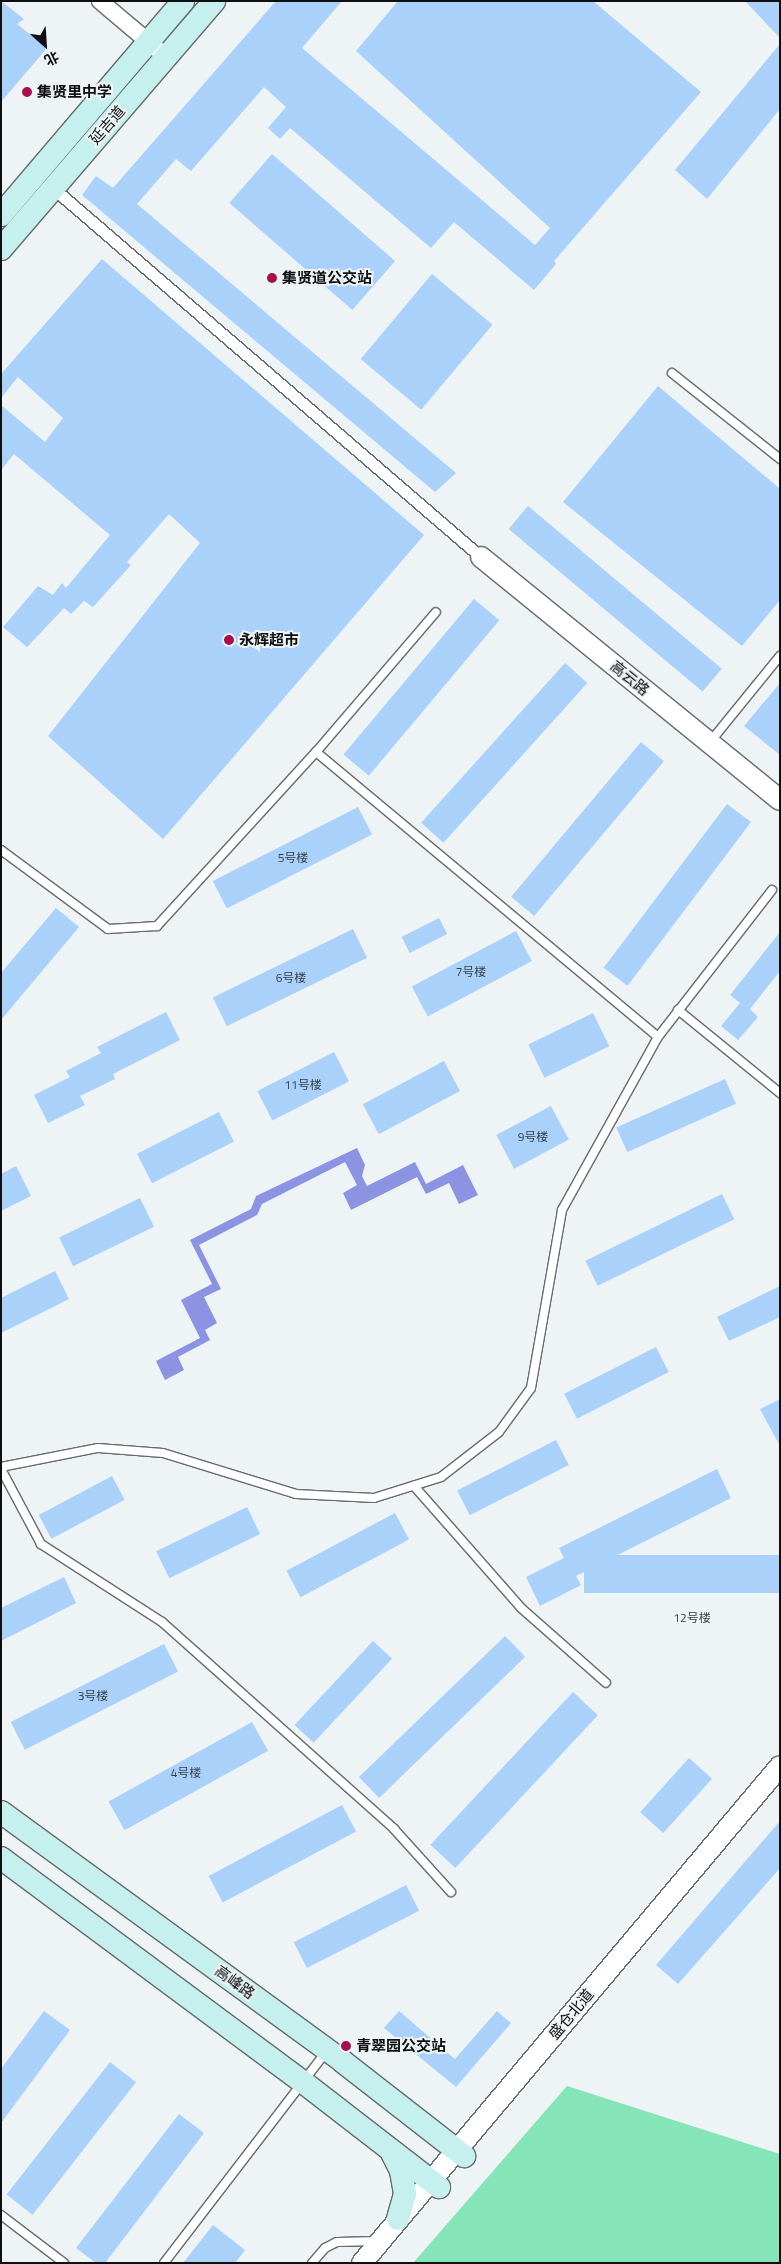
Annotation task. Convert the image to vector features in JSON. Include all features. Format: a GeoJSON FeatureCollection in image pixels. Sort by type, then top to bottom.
{"type":"FeatureCollection","features":[{"type":"Feature","properties":{"kind":"main road","name":"延吉道"},"geometry":{"type":"LineString","coordinates":[[1,215],[184,1]]}},
{"type":"Feature","properties":{"kind":"main road","name":"延吉道"},"geometry":{"type":"LineString","coordinates":[[1,250],[214,1]]}},
{"type":"Feature","properties":{"kind":"main road","name":"高峰路"},"geometry":{"type":"LineString","coordinates":[[1,1812],[328,2050],[460,2153]]}},
{"type":"Feature","properties":{"kind":"main road"},"geometry":{"type":"LineString","coordinates":[[1,1858],[303,2082],[435,2184]]}},
{"type":"Feature","properties":{"kind":"main road"},"geometry":{"type":"LineString","coordinates":[[388,2148],[397,2160],[404,2185],[405,2201],[398,2220]]}},
{"type":"Feature","properties":{"kind":"street"},"geometry":{"type":"LineString","coordinates":[[100,1],[166,57]]}},
{"type":"Feature","properties":{"kind":"street"},"geometry":{"type":"LineString","coordinates":[[53,188],[480,557]]}},
{"type":"Feature","properties":{"kind":"street","name":"高云路"},"geometry":{"type":"LineString","coordinates":[[480,557],[780,800]]}},
{"type":"Feature","properties":{"kind":"street","name":"盛仓北道"},"geometry":{"type":"LineString","coordinates":[[375,2263],[460,2153],[780,1766]]}},
{"type":"Feature","properties":{"kind":"street","name":"盛仓北道"},"geometry":{"type":"LineString","coordinates":[[460,2153],[780,1786]]}},
{"type":"Feature","properties":{"kind":"street","name":"盛仓北道"},"geometry":{"type":"LineString","coordinates":[[362,2263],[398,2220],[435,2184]]}},
{"type":"Feature","properties":{"kind":"lane"},"geometry":{"type":"LineString","coordinates":[[672,373],[780,458]]}},
{"type":"Feature","properties":{"kind":"lane"},"geometry":{"type":"LineString","coordinates":[[1,850],[108,929],[157,926],[316,752],[436,612]]}},
{"type":"Feature","properties":{"kind":"lane"},"geometry":{"type":"LineString","coordinates":[[710,743],[780,656]]}},
{"type":"Feature","properties":{"kind":"lane"},"geometry":{"type":"LineString","coordinates":[[316,752],[658,1037]]}},
{"type":"Feature","properties":{"kind":"lane"},"geometry":{"type":"LineString","coordinates":[[451,1892],[394,1829],[162,1622],[41,1544],[1,1468],[98,1448],[163,1452],[296,1494],[374,1498],[440,1477],[499,1432],[531,1388],[562,1210],[658,1037],[772,890]]}},
{"type":"Feature","properties":{"kind":"lane"},"geometry":{"type":"LineString","coordinates":[[678,1010],[780,1093]]}},
{"type":"Feature","properties":{"kind":"lane"},"geometry":{"type":"LineString","coordinates":[[414,1486],[521,1608],[606,1683]]}},
{"type":"Feature","properties":{"kind":"lane"},"geometry":{"type":"LineString","coordinates":[[164,2263],[328,2050]]}},
{"type":"Feature","properties":{"kind":"lane"},"geometry":{"type":"LineString","coordinates":[[1,2216],[64,2263]]}},
{"type":"Feature","properties":{"kind":"lane"},"geometry":{"type":"LineString","coordinates":[[312,2263],[325,2248],[337,2242],[380,2241]]}},
{"type":"Feature","properties":{"kind":"green space"},"geometry":{"type":"Polygon","coordinates":[[[567,2086],[780,2154],[780,2263],[413,2263],[567,2086]]]}},
{"type":"Feature","properties":{"kind":"water"},"geometry":{"type":"Polygon","coordinates":[[[357,1148],[365,1165],[362,1176],[367,1186],[415,1162],[426,1184],[463,1165],[478,1195],[459,1204],[449,1183],[426,1194],[417,1177],[351,1210],[343,1193],[357,1185],[345,1162],[262,1204],[257,1215],[199,1245],[221,1289],[204,1297],[217,1323],[205,1330],[210,1340],[178,1357],[184,1370],[165,1380],[156,1361],[200,1338],[181,1300],[212,1284],[190,1240],[251,1209],[256,1196],[357,1148]]]}},
{"type":"Feature","properties":{"kind":"building"},"geometry":{"type":"Polygon","coordinates":[[[1,1],[24,19],[17,24],[47,48],[1,102],[1,1]]]}},
{"type":"Feature","properties":{"kind":"building"},"geometry":{"type":"Polygon","coordinates":[[[276,1],[342,1],[302,48],[535,245],[550,228],[356,51],[398,1],[593,1],[701,92],[554,261],[556,264],[534,290],[454,222],[431,248],[290,128],[280,139],[268,128],[286,107],[264,87],[191,171],[176,159],[137,204],[456,473],[435,492],[82,195],[96,176],[113,188],[276,1]]]}},
{"type":"Feature","properties":{"kind":"building"},"geometry":{"type":"Polygon","coordinates":[[[745,1],[780,1],[780,38],[745,1]]]}},
{"type":"Feature","properties":{"kind":"building"},"geometry":{"type":"Polygon","coordinates":[[[780,44],[780,109],[707,199],[675,170],[780,44]]]}},
{"type":"Feature","properties":{"kind":"building"},"geometry":{"type":"Polygon","coordinates":[[[272,154],[395,261],[352,310],[229,203],[272,154]]]}},
{"type":"Feature","properties":{"kind":"building","name":"永辉超市"},"geometry":{"type":"Polygon","coordinates":[[[102,259],[424,535],[163,839],[48,736],[200,543],[169,514],[127,562],[131,565],[93,607],[84,601],[71,614],[64,608],[27,647],[3,627],[38,586],[53,595],[62,583],[66,588],[110,535],[14,454],[1,470],[1,405],[45,442],[63,418],[18,377],[1,398],[1,374],[102,259]]]}},
{"type":"Feature","properties":{"kind":"building"},"geometry":{"type":"Polygon","coordinates":[[[432,274],[493,325],[421,410],[361,359],[432,274]]]}},
{"type":"Feature","properties":{"kind":"building"},"geometry":{"type":"Polygon","coordinates":[[[658,386],[780,489],[780,600],[742,646],[563,502],[658,386]]]}},
{"type":"Feature","properties":{"kind":"building"},"geometry":{"type":"Polygon","coordinates":[[[528,506],[722,669],[703,692],[509,529],[528,506]]]}},
{"type":"Feature","properties":{"kind":"building"},"geometry":{"type":"Polygon","coordinates":[[[474,599],[499,620],[369,776],[344,755],[474,599]]]}},
{"type":"Feature","properties":{"kind":"building"},"geometry":{"type":"Polygon","coordinates":[[[565,663],[587,683],[443,843],[421,823],[565,663]]]}},
{"type":"Feature","properties":{"kind":"building"},"geometry":{"type":"Polygon","coordinates":[[[780,683],[780,755],[744,726],[780,683]]]}},
{"type":"Feature","properties":{"kind":"building"},"geometry":{"type":"Polygon","coordinates":[[[641,742],[664,761],[534,916],[511,897],[641,742]]]}},
{"type":"Feature","properties":{"kind":"building"},"geometry":{"type":"Polygon","coordinates":[[[727,804],[751,822],[628,986],[604,968],[727,804]]]}},
{"type":"Feature","properties":{"kind":"building"},"geometry":{"type":"Polygon","coordinates":[[[358,807],[372,835],[227,909],[213,881],[358,807]]]}},
{"type":"Feature","properties":{"kind":"building"},"geometry":{"type":"Polygon","coordinates":[[[56,908],[79,927],[1,1020],[1,973],[56,908]]]}},
{"type":"Feature","properties":{"kind":"building"},"geometry":{"type":"Polygon","coordinates":[[[439,918],[447,934],[410,953],[402,937],[439,918]]]}},
{"type":"Feature","properties":{"kind":"building"},"geometry":{"type":"Polygon","coordinates":[[[353,929],[367,958],[227,1026],[213,997],[353,929]]]}},
{"type":"Feature","properties":{"kind":"building"},"geometry":{"type":"Polygon","coordinates":[[[516,931],[532,961],[428,1016],[412,986],[516,931]]]}},
{"type":"Feature","properties":{"kind":"building"},"geometry":{"type":"Polygon","coordinates":[[[780,932],[780,971],[750,1009],[758,1017],[738,1040],[721,1026],[740,1003],[730,995],[780,932]]]}},
{"type":"Feature","properties":{"kind":"building"},"geometry":{"type":"Polygon","coordinates":[[[166,1012],[180,1040],[113,1074],[115,1079],[80,1096],[85,1105],[48,1123],[34,1095],[70,1077],[66,1071],[101,1053],[97,1047],[166,1012]]]}},
{"type":"Feature","properties":{"kind":"building"},"geometry":{"type":"Polygon","coordinates":[[[593,1013],[609,1046],[545,1078],[528,1045],[593,1013]]]}},
{"type":"Feature","properties":{"kind":"building"},"geometry":{"type":"Polygon","coordinates":[[[334,1052],[349,1081],[272,1120],[257,1091],[334,1052]]]}},
{"type":"Feature","properties":{"kind":"building"},"geometry":{"type":"Polygon","coordinates":[[[444,1061],[460,1091],[379,1134],[363,1104],[444,1061]]]}},
{"type":"Feature","properties":{"kind":"building"},"geometry":{"type":"Polygon","coordinates":[[[725,1079],[736,1104],[627,1152],[616,1127],[725,1079]]]}},
{"type":"Feature","properties":{"kind":"building"},"geometry":{"type":"Polygon","coordinates":[[[551,1106],[569,1140],[514,1169],[496,1135],[551,1106]]]}},
{"type":"Feature","properties":{"kind":"building"},"geometry":{"type":"Polygon","coordinates":[[[219,1112],[234,1141],[152,1183],[137,1154],[219,1112]]]}},
{"type":"Feature","properties":{"kind":"building"},"geometry":{"type":"Polygon","coordinates":[[[16,1166],[31,1196],[1,1211],[1,1174],[16,1166]]]}},
{"type":"Feature","properties":{"kind":"building"},"geometry":{"type":"Polygon","coordinates":[[[722,1194],[734,1219],[598,1286],[585,1261],[722,1194]]]}},
{"type":"Feature","properties":{"kind":"building"},"geometry":{"type":"Polygon","coordinates":[[[140,1198],[154,1227],[73,1266],[59,1237],[140,1198]]]}},
{"type":"Feature","properties":{"kind":"building"},"geometry":{"type":"Polygon","coordinates":[[[55,1271],[69,1299],[1,1333],[1,1298],[55,1271]]]}},
{"type":"Feature","properties":{"kind":"building"},"geometry":{"type":"Polygon","coordinates":[[[780,1286],[780,1317],[729,1341],[717,1317],[780,1286]]]}},
{"type":"Feature","properties":{"kind":"building"},"geometry":{"type":"Polygon","coordinates":[[[656,1347],[669,1372],[577,1419],[564,1394],[656,1347]]]}},
{"type":"Feature","properties":{"kind":"building"},"geometry":{"type":"Polygon","coordinates":[[[780,1399],[780,1446],[760,1409],[780,1399]]]}},
{"type":"Feature","properties":{"kind":"building"},"geometry":{"type":"Polygon","coordinates":[[[556,1440],[569,1465],[470,1515],[457,1490],[556,1440]]]}},
{"type":"Feature","properties":{"kind":"building"},"geometry":{"type":"Polygon","coordinates":[[[717,1469],[731,1498],[576,1576],[581,1585],[540,1606],[526,1577],[564,1558],[559,1548],[717,1469]]]}},
{"type":"Feature","properties":{"kind":"building"},"geometry":{"type":"Polygon","coordinates":[[[112,1476],[125,1500],[51,1539],[39,1515],[112,1476]]]}},
{"type":"Feature","properties":{"kind":"building"},"geometry":{"type":"Polygon","coordinates":[[[247,1507],[260,1534],[169,1578],[156,1551],[247,1507]]]}},
{"type":"Feature","properties":{"kind":"building"},"geometry":{"type":"Polygon","coordinates":[[[395,1513],[409,1539],[300,1597],[286,1571],[395,1513]]]}},
{"type":"Feature","properties":{"kind":"building"},"geometry":{"type":"Polygon","coordinates":[[[584,1555],[780,1555],[780,1593],[584,1593],[584,1555]]]}},
{"type":"Feature","properties":{"kind":"building"},"geometry":{"type":"Polygon","coordinates":[[[64,1577],[76,1603],[1,1641],[1,1608],[64,1577]]]}},
{"type":"Feature","properties":{"kind":"building"},"geometry":{"type":"Polygon","coordinates":[[[505,1636],[525,1657],[379,1798],[359,1777],[505,1636]]]}},
{"type":"Feature","properties":{"kind":"building"},"geometry":{"type":"Polygon","coordinates":[[[373,1641],[392,1659],[314,1743],[295,1725],[373,1641]]]}},
{"type":"Feature","properties":{"kind":"building"},"geometry":{"type":"Polygon","coordinates":[[[164,1644],[178,1672],[25,1750],[11,1722],[164,1644]]]}},
{"type":"Feature","properties":{"kind":"building"},"geometry":{"type":"Polygon","coordinates":[[[573,1692],[598,1715],[455,1868],[430,1845],[573,1692]]]}},
{"type":"Feature","properties":{"kind":"building"},"geometry":{"type":"Polygon","coordinates":[[[252,1722],[268,1751],[125,1830],[109,1802],[252,1722]]]}},
{"type":"Feature","properties":{"kind":"building"},"geometry":{"type":"Polygon","coordinates":[[[689,1758],[712,1779],[663,1833],[640,1812],[689,1758]]]}},
{"type":"Feature","properties":{"kind":"building"},"geometry":{"type":"Polygon","coordinates":[[[342,1805],[356,1831],[223,1902],[209,1876],[342,1805]]]}},
{"type":"Feature","properties":{"kind":"building"},"geometry":{"type":"Polygon","coordinates":[[[780,1821],[780,1868],[678,1984],[656,1965],[780,1821]]]}},
{"type":"Feature","properties":{"kind":"building"},"geometry":{"type":"Polygon","coordinates":[[[406,1885],[419,1911],[307,1968],[294,1942],[406,1885]]]}},
{"type":"Feature","properties":{"kind":"building"},"geometry":{"type":"Polygon","coordinates":[[[44,2011],[70,2030],[1,2123],[1,2069],[44,2011]]]}},
{"type":"Feature","properties":{"kind":"building"},"geometry":{"type":"Polygon","coordinates":[[[399,2011],[455,2059],[497,2011],[511,2023],[456,2087],[384,2028],[399,2011]]]}},
{"type":"Feature","properties":{"kind":"building"},"geometry":{"type":"Polygon","coordinates":[[[110,2062],[136,2082],[33,2215],[7,2194],[110,2062]]]}},
{"type":"Feature","properties":{"kind":"building"},"geometry":{"type":"Polygon","coordinates":[[[179,2114],[204,2133],[105,2263],[96,2263],[76,2248],[179,2114]]]}},
{"type":"Feature","properties":{"kind":"building"},"geometry":{"type":"Polygon","coordinates":[[[213,2225],[245,2250],[235,2263],[183,2263],[213,2225]]]}},
{"type":"Feature","properties":{"kind":"place","name":"集贤里中学"},"geometry":{"type":"Point","coordinates":[27,92]}},
{"type":"Feature","properties":{"kind":"place","name":"集贤道公交站"},"geometry":{"type":"Point","coordinates":[272,278]}},
{"type":"Feature","properties":{"kind":"place","name":"永辉超市"},"geometry":{"type":"Point","coordinates":[229,640]}},
{"type":"Feature","properties":{"kind":"place","name":"青翠园公交站"},"geometry":{"type":"Point","coordinates":[346,2046]}}]}
